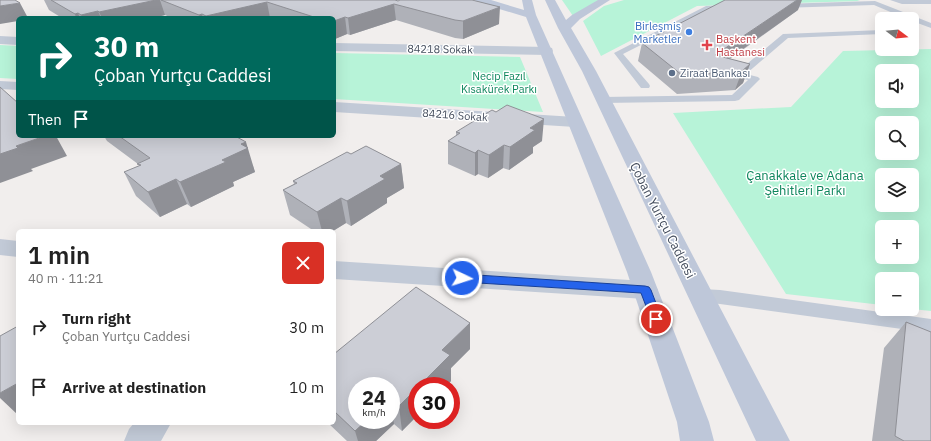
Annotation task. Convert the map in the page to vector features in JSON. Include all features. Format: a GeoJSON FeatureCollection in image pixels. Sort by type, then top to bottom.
{"type":"FeatureCollection","features":[{"type":"Feature","properties":{"kind":"main road"},"geometry":{"type":"LineString","coordinates":[[480,0],[529,8],[645,290],[693,422],[697,441]]}},
{"type":"Feature","properties":{"kind":"main road","name":"Çoban Yurtçu Caddesi"},"geometry":{"type":"LineString","coordinates":[[550,0],[603,100],[774,441]]}},
{"type":"Feature","properties":{"kind":"main road"},"geometry":{"type":"LineString","coordinates":[[564,28],[576,17],[605,0]]}},
{"type":"Feature","properties":{"kind":"street"},"geometry":{"type":"LineString","coordinates":[[0,40],[16,41]]}},
{"type":"Feature","properties":{"kind":"street","name":"84218 Sokak"},"geometry":{"type":"LineString","coordinates":[[336,47],[547,51]]}},
{"type":"Feature","properties":{"kind":"street"},"geometry":{"type":"LineString","coordinates":[[0,85],[16,86]]}},
{"type":"Feature","properties":{"kind":"street","name":"84216 Sokak"},"geometry":{"type":"LineString","coordinates":[[336,107],[575,122]]}},
{"type":"Feature","properties":{"kind":"street"},"geometry":{"type":"LineString","coordinates":[[0,247],[16,249]]}},
{"type":"Feature","properties":{"kind":"street"},"geometry":{"type":"LineString","coordinates":[[336,270],[645,290]]}},
{"type":"Feature","properties":{"kind":"street"},"geometry":{"type":"LineString","coordinates":[[141,441],[153,425]]}},
{"type":"Feature","properties":{"kind":"lane"},"geometry":{"type":"LineString","coordinates":[[893,0],[902,2],[931,2]]}},
{"type":"Feature","properties":{"kind":"lane"},"geometry":{"type":"LineString","coordinates":[[772,6],[874,3],[931,26]]}},
{"type":"Feature","properties":{"kind":"lane"},"geometry":{"type":"LineString","coordinates":[[645,86],[618,53],[709,8],[741,7]]}},
{"type":"Feature","properties":{"kind":"lane"},"geometry":{"type":"LineString","coordinates":[[919,31],[931,31]]}},
{"type":"Feature","properties":{"kind":"lane"},"geometry":{"type":"LineString","coordinates":[[603,100],[735,98],[755,79],[740,75],[786,36],[875,32]]}},
{"type":"Feature","properties":{"kind":"lane"},"geometry":{"type":"LineString","coordinates":[[702,296],[720,297],[931,326]]}},
{"type":"Feature","properties":{"kind":"green space"},"geometry":{"type":"Polygon","coordinates":[[[562,0],[602,0],[573,16],[562,0]]]}},
{"type":"Feature","properties":{"kind":"green space"},"geometry":{"type":"Polygon","coordinates":[[[624,0],[860,1],[697,6],[601,56],[583,21],[604,6],[624,0]]]}},
{"type":"Feature","properties":{"kind":"green space"},"geometry":{"type":"Polygon","coordinates":[[[0,45],[16,46],[16,79],[0,78],[0,45]]]}},
{"type":"Feature","properties":{"kind":"green space","name":"Çanakkale ve Adana Şehitleri Parkı"},"geometry":{"type":"Polygon","coordinates":[[[919,49],[931,49],[931,311],[919,310],[919,272],[875,272],[875,304],[786,294],[673,113],[791,107],[843,51],[875,50],[875,56],[919,56],[919,49]]]}},
{"type":"Feature","properties":{"kind":"green space","name":"Necip Fazıl Kısakürek Parkı"},"geometry":{"type":"Polygon","coordinates":[[[336,53],[520,57],[543,112],[336,99],[336,53]]]}},
{"type":"Feature","properties":{"kind":"building"},"geometry":{"type":"Polygon","coordinates":[[[0,0],[15,0],[20,3],[0,6],[0,0]]]}},
{"type":"Feature","properties":{"kind":"building"},"geometry":{"type":"Polygon","coordinates":[[[51,0],[156,0],[81,15],[78,13],[75,14],[51,0]]]}},
{"type":"Feature","properties":{"kind":"building"},"geometry":{"type":"Polygon","coordinates":[[[161,0],[472,0],[500,7],[463,21],[394,4],[336,20],[336,16],[311,16],[267,2],[206,16],[202,14],[199,15],[161,0]]]}},
{"type":"Feature","properties":{"kind":"building"},"geometry":{"type":"Polygon","coordinates":[[[725,0],[797,0],[715,55],[750,64],[742,71],[682,75],[642,43],[725,0]]]}},
{"type":"Feature","properties":{"kind":"building"},"geometry":{"type":"Polygon","coordinates":[[[0,87],[16,101],[16,138],[39,138],[16,146],[18,148],[0,154],[0,87]]]}},
{"type":"Feature","properties":{"kind":"building"},"geometry":{"type":"Polygon","coordinates":[[[507,105],[544,119],[530,128],[535,130],[510,147],[504,145],[489,155],[478,150],[475,153],[448,141],[460,133],[456,132],[492,110],[496,112],[507,105]]]}},
{"type":"Feature","properties":{"kind":"building"},"geometry":{"type":"Polygon","coordinates":[[[122,138],[239,138],[246,142],[241,144],[248,148],[222,160],[226,162],[180,182],[176,179],[148,192],[124,172],[141,165],[137,164],[150,158],[122,138]]]}},
{"type":"Feature","properties":{"kind":"building"},"geometry":{"type":"Polygon","coordinates":[[[366,146],[401,164],[380,176],[385,179],[347,201],[341,198],[317,212],[283,190],[297,183],[293,181],[347,152],[351,154],[366,146]]]}},
{"type":"Feature","properties":{"kind":"building"},"geometry":{"type":"Polygon","coordinates":[[[416,287],[470,323],[442,350],[450,355],[428,377],[408,377],[408,397],[400,405],[400,377],[348,377],[348,424],[336,413],[336,352],[416,287]]]}},
{"type":"Feature","properties":{"kind":"building"},"geometry":{"type":"Polygon","coordinates":[[[906,322],[931,332],[931,441],[904,441],[895,436],[906,322]]]}},
{"type":"Feature","properties":{"kind":"building"},"geometry":{"type":"Polygon","coordinates":[[[16,327],[16,384],[0,393],[0,336],[16,327]]]}},
{"type":"Feature","properties":{"kind":"place","name":"Birleşmiş Marketler"},"geometry":{"type":"Point","coordinates":[689,32]}},
{"type":"Feature","properties":{"kind":"place","name":"Başkent Hastanesi"},"geometry":{"type":"Point","coordinates":[707,45]}},
{"type":"Feature","properties":{"kind":"place","name":"Ziraat Bankası"},"geometry":{"type":"Point","coordinates":[672,73]}},
{"type":"Feature","properties":{"kind":"route"},"geometry":{"type":"LineString","coordinates":[[462,278],[645,290],[656,319]]}}]}
